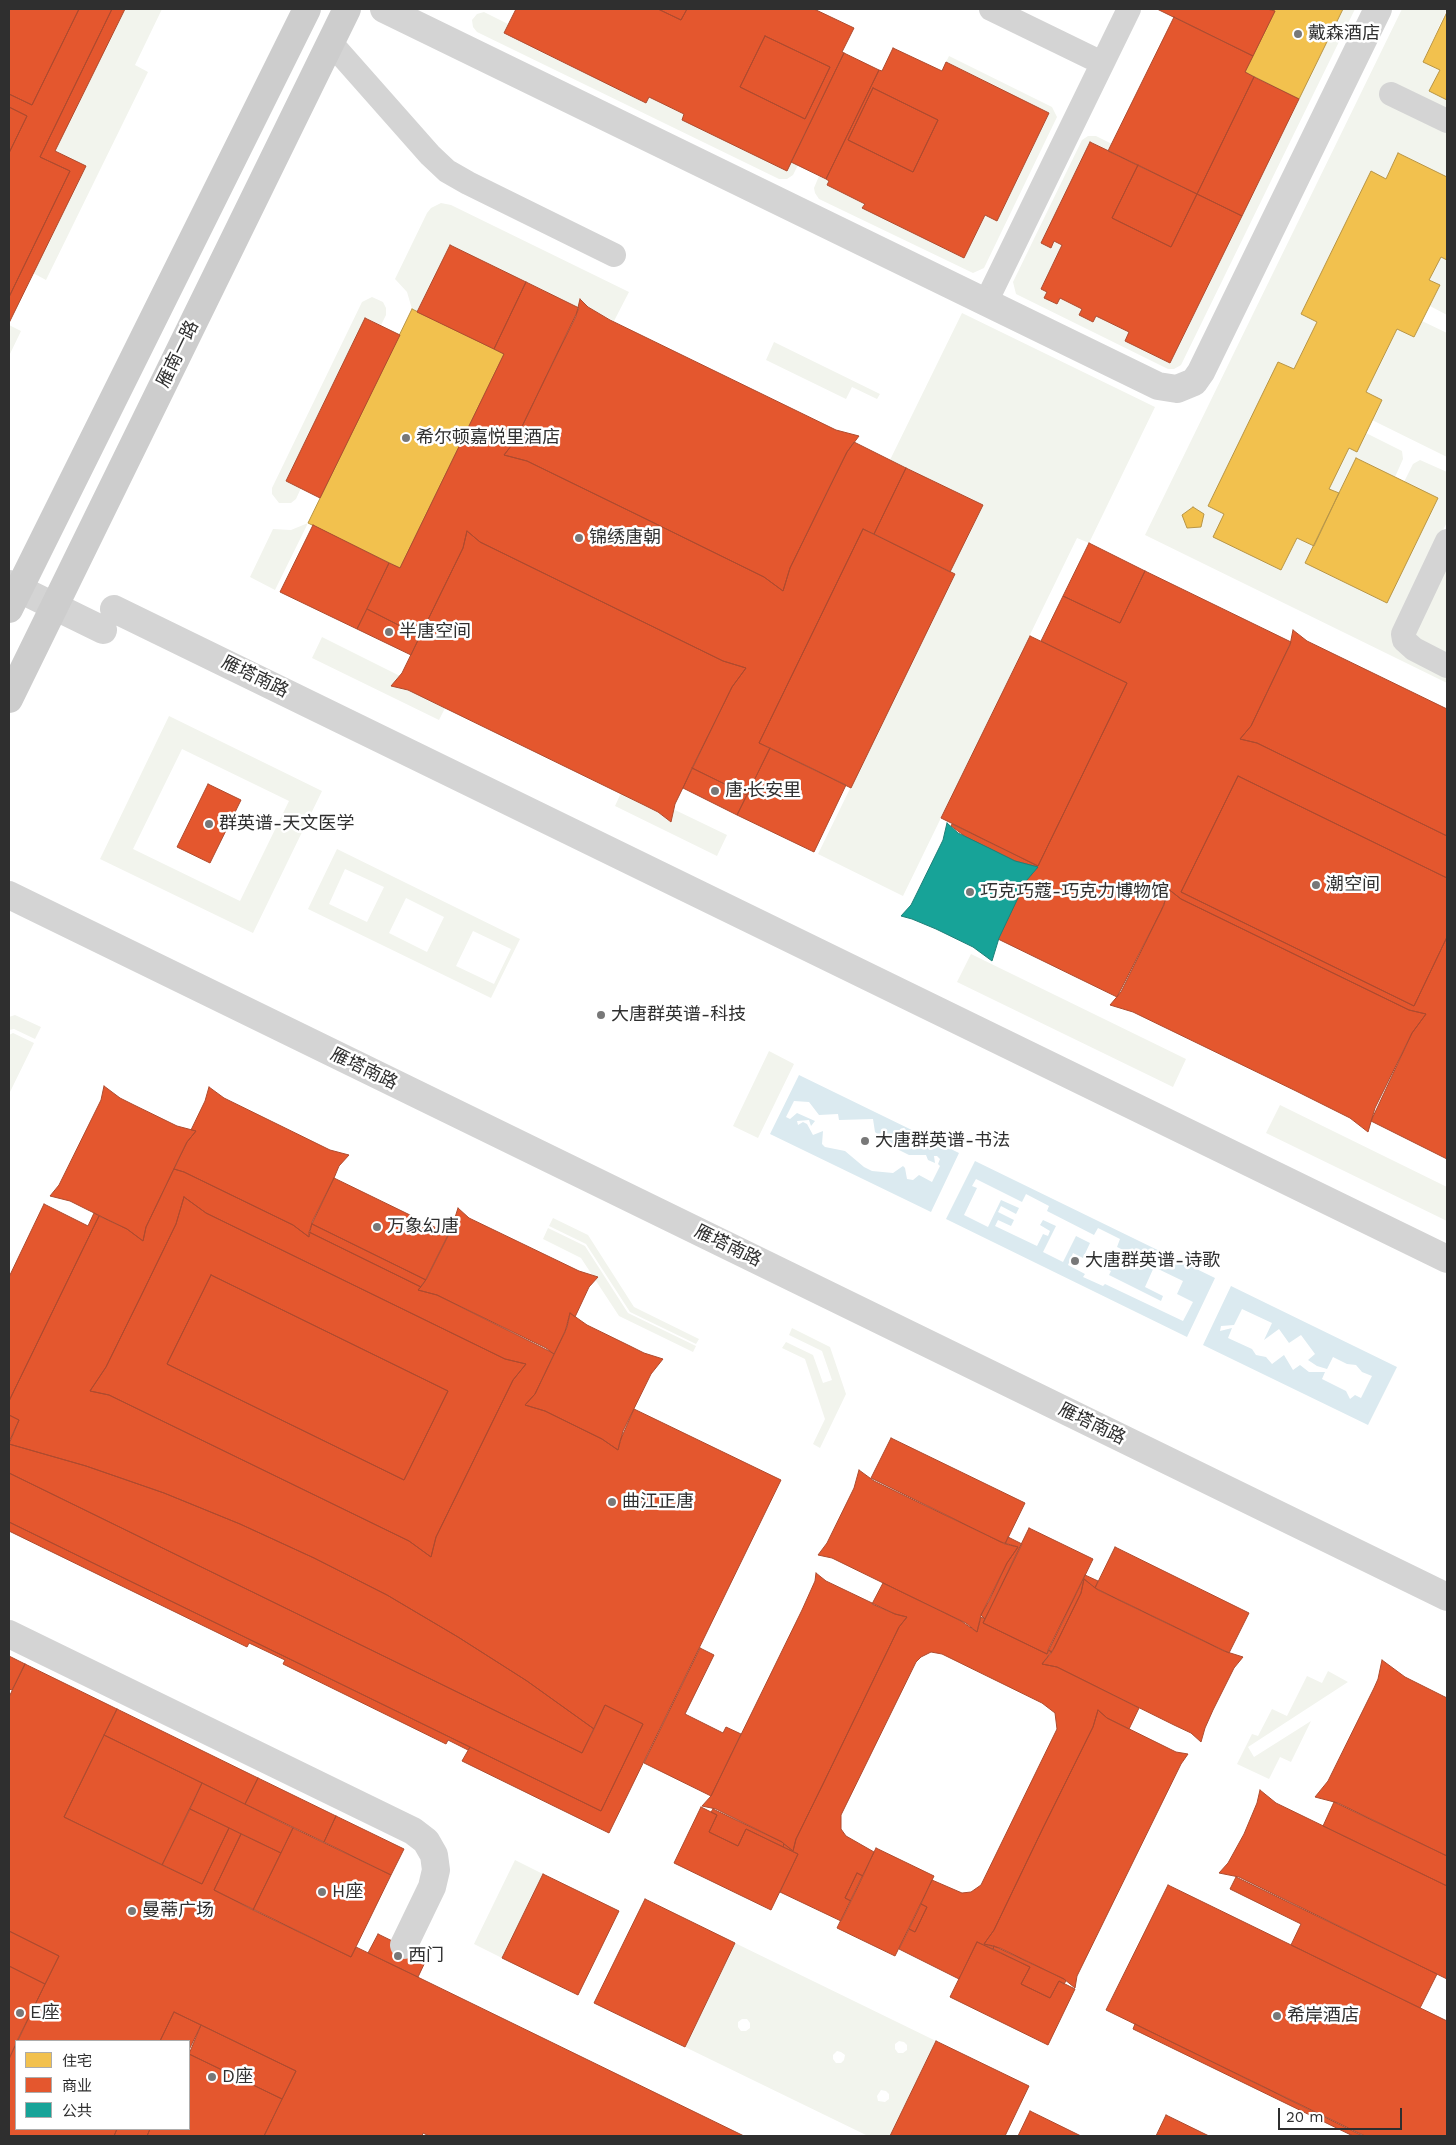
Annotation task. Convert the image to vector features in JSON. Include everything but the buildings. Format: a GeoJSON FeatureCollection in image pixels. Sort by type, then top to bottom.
{"type":"FeatureCollection","features":[{"type":"Feature","properties":{"kind":"main road"},"geometry":{"type":"LineString","coordinates":[[12,594],[307,9]]}},
{"type":"Feature","properties":{"kind":"main road","name":"雁南一路"},"geometry":{"type":"LineString","coordinates":[[9,699],[347,9]]}},
{"type":"Feature","properties":{"kind":"street"},"geometry":{"type":"LineString","coordinates":[[384,9],[1158,386],[1177,390],[1194,382],[1201,372],[1378,9]]}},
{"type":"Feature","properties":{"kind":"street","name":"雁塔南路"},"geometry":{"type":"LineString","coordinates":[[12,594],[108,620],[1447,1259]]}},
{"type":"Feature","properties":{"kind":"street","name":"雁塔南路"},"geometry":{"type":"LineString","coordinates":[[9,896],[1447,1597]]}},
{"type":"Feature","properties":{"kind":"street"},"geometry":{"type":"LineString","coordinates":[[9,1634],[413,1830],[426,1841],[434,1855],[436,1870],[432,1887],[404,1945]]}},
{"type":"Feature","properties":{"kind":"lane"},"geometry":{"type":"LineString","coordinates":[[991,9],[1102,63]]}},
{"type":"Feature","properties":{"kind":"lane"},"geometry":{"type":"LineString","coordinates":[[986,302],[1129,9]]}},
{"type":"Feature","properties":{"kind":"lane"},"geometry":{"type":"LineString","coordinates":[[330,43],[447,171],[614,255]]}},
{"type":"Feature","properties":{"kind":"lane"},"geometry":{"type":"LineString","coordinates":[[1391,94],[1447,121]]}},
{"type":"Feature","properties":{"kind":"lane"},"geometry":{"type":"LineString","coordinates":[[1447,541],[1403,634],[1404,640],[1414,649],[1447,666]]}},
{"type":"Feature","properties":{"kind":"shaded area"},"geometry":{"type":"Polygon","coordinates":[[[125,9],[162,9],[135,65],[148,72],[46,280],[33,273],[86,166],[55,151],[125,9]]]}},
{"type":"Feature","properties":{"kind":"shaded area"},"geometry":{"type":"Polygon","coordinates":[[[1343,9],[1355,9],[1181,365],[1174,369],[1168,369],[1016,294],[1013,282],[1082,140],[1088,136],[1096,136],[1112,144],[1108,151],[1090,142],[1051,247],[1054,241],[1062,245],[1041,289],[1047,292],[1044,298],[1057,304],[1060,298],[1082,309],[1079,315],[1093,322],[1096,316],[1129,332],[1125,341],[1170,363],[1343,9]]]}},
{"type":"Feature","properties":{"kind":"shaded area"},"geometry":{"type":"Polygon","coordinates":[[[1402,9],[1447,9],[1423,61],[1440,70],[1429,91],[1447,100],[1447,177],[1398,153],[1386,179],[1371,172],[1301,314],[1317,322],[1294,369],[1278,362],[1208,506],[1224,514],[1297,538],[1314,546],[1305,563],[1387,603],[1438,498],[1404,482],[1413,464],[1420,460],[1447,472],[1447,522],[1396,627],[1447,672],[1447,683],[1145,535],[1402,9]],[[1193,507],[1183,515],[1187,528],[1201,527],[1204,514],[1193,507]]]}},
{"type":"Feature","properties":{"kind":"shaded area"},"geometry":{"type":"Polygon","coordinates":[[[484,12],[508,24],[504,34],[646,103],[649,97],[684,114],[682,120],[798,165],[793,175],[787,179],[779,179],[477,32],[473,27],[472,20],[477,14],[484,12]]]}},
{"type":"Feature","properties":{"kind":"shaded area"},"geometry":{"type":"Polygon","coordinates":[[[949,56],[1052,107],[1057,117],[984,268],[973,273],[819,199],[814,188],[819,176],[829,181],[827,185],[865,204],[863,208],[964,258],[985,215],[997,221],[1049,113],[946,62],[949,56]]]}},
{"type":"Feature","properties":{"kind":"shaded area"},"geometry":{"type":"Polygon","coordinates":[[[441,203],[451,205],[629,292],[614,321],[588,307],[580,300],[579,308],[450,245],[417,312],[412,309],[407,292],[395,279],[427,213],[431,208],[441,203]]]}},
{"type":"Feature","properties":{"kind":"shaded area"},"geometry":{"type":"Polygon","coordinates":[[[1441,257],[1447,260],[1447,315],[1430,306],[1440,285],[1429,280],[1441,257]]]}},
{"type":"Feature","properties":{"kind":"shaded area"},"geometry":{"type":"Polygon","coordinates":[[[372,297],[383,302],[386,308],[386,315],[381,325],[365,318],[286,481],[301,488],[296,499],[291,503],[279,503],[272,494],[272,488],[362,302],[372,297]]]}},
{"type":"Feature","properties":{"kind":"shaded area"},"geometry":{"type":"Polygon","coordinates":[[[962,313],[1155,407],[1089,543],[1077,538],[903,896],[818,854],[955,574],[950,572],[983,505],[890,460],[962,313]]]}},
{"type":"Feature","properties":{"kind":"shaded area"},"geometry":{"type":"Polygon","coordinates":[[[1422,321],[1447,333],[1447,457],[1372,420],[1382,400],[1366,392],[1397,329],[1414,337],[1422,321]]]}},
{"type":"Feature","properties":{"kind":"shaded area"},"geometry":{"type":"Polygon","coordinates":[[[9,325],[21,331],[9,356],[9,325]]]}},
{"type":"Feature","properties":{"kind":"shaded area"},"geometry":{"type":"Polygon","coordinates":[[[774,342],[880,394],[877,399],[852,387],[846,399],[766,360],[774,342]]]}},
{"type":"Feature","properties":{"kind":"shaded area"},"geometry":{"type":"Polygon","coordinates":[[[1366,433],[1402,451],[1403,459],[1395,477],[1356,458],[1339,493],[1329,489],[1349,448],[1357,452],[1366,433]]]}},
{"type":"Feature","properties":{"kind":"shaded area"},"geometry":{"type":"Polygon","coordinates":[[[308,523],[275,590],[250,577],[273,529],[291,530],[308,523]]]}},
{"type":"Feature","properties":{"kind":"shaded area"},"geometry":{"type":"Polygon","coordinates":[[[1447,560],[1447,659],[1412,634],[1447,560]]]}},
{"type":"Feature","properties":{"kind":"shaded area"},"geometry":{"type":"Polygon","coordinates":[[[322,637],[400,676],[408,690],[445,708],[439,720],[312,658],[322,637]]]}},
{"type":"Feature","properties":{"kind":"shaded area"},"geometry":{"type":"Polygon","coordinates":[[[169,716],[322,791],[253,933],[100,859],[169,716]],[[182,749],[133,849],[240,901],[289,801],[182,749]]]}},
{"type":"Feature","properties":{"kind":"shaded area"},"geometry":{"type":"Polygon","coordinates":[[[621,793],[658,812],[670,822],[673,809],[727,835],[717,856],[615,806],[621,793]]]}},
{"type":"Feature","properties":{"kind":"shaded area"},"geometry":{"type":"Polygon","coordinates":[[[337,849],[520,939],[491,998],[308,909],[337,849]],[[345,869],[329,904],[367,922],[384,887],[345,869]],[[406,898],[389,933],[427,952],[444,917],[406,898]],[[473,931],[456,966],[494,984],[511,949],[473,931]]]}},
{"type":"Feature","properties":{"kind":"shaded area"},"geometry":{"type":"Polygon","coordinates":[[[971,954],[1186,1059],[1173,1087],[957,982],[971,954]]]}},
{"type":"Feature","properties":{"kind":"shaded area"},"geometry":{"type":"Polygon","coordinates":[[[15,1015],[41,1027],[35,1039],[14,1029],[9,1030],[9,1017],[15,1015]]]}},
{"type":"Feature","properties":{"kind":"shaded area"},"geometry":{"type":"Polygon","coordinates":[[[13,1033],[34,1043],[9,1094],[9,1035],[13,1033]]]}},
{"type":"Feature","properties":{"kind":"shaded area"},"geometry":{"type":"Polygon","coordinates":[[[769,1051],[794,1064],[758,1138],[733,1126],[769,1051]]]}},
{"type":"Feature","properties":{"kind":"shaded area"},"geometry":{"type":"Polygon","coordinates":[[[799,1075],[959,1153],[931,1212],[770,1134],[799,1075]],[[794,1101],[786,1117],[790,1119],[797,1113],[815,1121],[811,1126],[809,1120],[797,1121],[798,1125],[803,1122],[807,1124],[813,1135],[823,1131],[822,1144],[825,1147],[845,1151],[864,1167],[872,1171],[893,1173],[903,1166],[907,1179],[913,1180],[919,1175],[932,1182],[940,1166],[938,1164],[940,1159],[937,1156],[934,1156],[935,1163],[928,1160],[926,1155],[909,1155],[891,1146],[875,1132],[873,1119],[839,1120],[838,1114],[819,1115],[809,1102],[794,1101]]]}},
{"type":"Feature","properties":{"kind":"shaded area"},"geometry":{"type":"Polygon","coordinates":[[[1280,1105],[1447,1187],[1447,1221],[1266,1133],[1280,1105]]]}},
{"type":"Feature","properties":{"kind":"shaded area"},"geometry":{"type":"Polygon","coordinates":[[[975,1161],[1215,1278],[1187,1337],[946,1219],[975,1161]],[[976,1179],[972,1186],[977,1188],[964,1215],[988,1227],[1001,1200],[1019,1208],[1016,1214],[1001,1206],[998,1212],[1014,1220],[1011,1226],[998,1220],[995,1226],[1037,1246],[1043,1234],[1048,1236],[1050,1231],[1040,1225],[1043,1220],[1056,1226],[1043,1252],[1063,1262],[1076,1236],[1090,1243],[1083,1258],[1073,1253],[1068,1265],[1085,1274],[1083,1277],[1103,1286],[1105,1284],[1183,1321],[1193,1302],[1177,1294],[1183,1281],[1154,1267],[1145,1287],[1163,1296],[1161,1301],[1109,1275],[1111,1271],[1107,1269],[1112,1259],[1132,1269],[1135,1263],[1142,1266],[1144,1260],[1117,1247],[1120,1239],[1098,1228],[1094,1235],[1047,1211],[1049,1206],[1026,1194],[1022,1202],[976,1179]]]}},
{"type":"Feature","properties":{"kind":"shaded area"},"geometry":{"type":"Polygon","coordinates":[[[553,1218],[588,1235],[634,1307],[699,1339],[696,1344],[630,1312],[586,1244],[549,1226],[553,1218]]]}},
{"type":"Feature","properties":{"kind":"shaded area"},"geometry":{"type":"Polygon","coordinates":[[[548,1228],[585,1246],[628,1313],[696,1346],[693,1352],[619,1316],[581,1258],[543,1239],[548,1228]]]}},
{"type":"Feature","properties":{"kind":"shaded area"},"geometry":{"type":"Polygon","coordinates":[[[1231,1286],[1397,1367],[1368,1425],[1203,1345],[1231,1286]],[[1242,1309],[1234,1325],[1221,1326],[1220,1331],[1232,1328],[1228,1338],[1252,1349],[1256,1355],[1266,1357],[1272,1364],[1284,1355],[1293,1370],[1300,1365],[1309,1372],[1325,1372],[1322,1379],[1346,1391],[1350,1399],[1355,1395],[1361,1398],[1372,1376],[1362,1372],[1356,1365],[1347,1364],[1333,1357],[1327,1369],[1317,1366],[1308,1360],[1315,1354],[1301,1335],[1289,1343],[1279,1329],[1264,1340],[1272,1323],[1242,1309]]]}},
{"type":"Feature","properties":{"kind":"shaded area"},"geometry":{"type":"Polygon","coordinates":[[[792,1328],[830,1347],[846,1394],[820,1448],[813,1444],[825,1419],[805,1359],[782,1348],[786,1342],[813,1355],[823,1383],[832,1380],[822,1351],[789,1335],[792,1328]]]}},
{"type":"Feature","properties":{"kind":"shaded area"},"geometry":{"type":"Polygon","coordinates":[[[1328,1671],[1348,1682],[1248,1747],[1254,1757],[1311,1721],[1291,1762],[1280,1757],[1269,1779],[1237,1764],[1252,1734],[1258,1736],[1272,1709],[1287,1716],[1307,1676],[1322,1683],[1328,1671]]]}},
{"type":"Feature","properties":{"kind":"shaded area"},"geometry":{"type":"Polygon","coordinates":[[[515,1860],[543,1874],[502,1958],[474,1944],[515,1860]]]}},
{"type":"Feature","properties":{"kind":"shaded area"},"geometry":{"type":"Polygon","coordinates":[[[735,1943],[936,2041],[890,2136],[868,2136],[685,2047],[735,1943]],[[742,2019],[738,2022],[738,2027],[741,2031],[746,2031],[750,2028],[750,2023],[747,2019],[742,2019]],[[899,2041],[895,2044],[895,2049],[898,2053],[903,2053],[907,2050],[907,2045],[904,2042],[899,2041]],[[837,2051],[833,2055],[836,2063],[841,2063],[844,2060],[845,2055],[841,2052],[837,2051]],[[881,2090],[877,2096],[878,2101],[885,2102],[889,2099],[889,2094],[886,2091],[881,2090]]]}},
{"type":"Feature","properties":{"kind":"place","name":"戴森酒店"},"geometry":{"type":"Point","coordinates":[1298,34]}},
{"type":"Feature","properties":{"kind":"place","name":"希尔顿嘉悦里酒店"},"geometry":{"type":"Point","coordinates":[406,438]}},
{"type":"Feature","properties":{"kind":"place","name":"锦绣唐朝"},"geometry":{"type":"Point","coordinates":[579,538]}},
{"type":"Feature","properties":{"kind":"place","name":"半唐空间"},"geometry":{"type":"Point","coordinates":[389,632]}},
{"type":"Feature","properties":{"kind":"place","name":"唐·长安里"},"geometry":{"type":"Point","coordinates":[715,791]}},
{"type":"Feature","properties":{"kind":"place","name":"群英谱-天文医学"},"geometry":{"type":"Point","coordinates":[209,824]}},
{"type":"Feature","properties":{"kind":"place","name":"潮空间"},"geometry":{"type":"Point","coordinates":[1316,885]}},
{"type":"Feature","properties":{"kind":"place","name":"巧克巧蔻-巧克力博物馆"},"geometry":{"type":"Point","coordinates":[970,892]}},
{"type":"Feature","properties":{"kind":"place","name":"大唐群英谱-科技"},"geometry":{"type":"Point","coordinates":[601,1015]}},
{"type":"Feature","properties":{"kind":"place","name":"大唐群英谱-书法"},"geometry":{"type":"Point","coordinates":[865,1141]}},
{"type":"Feature","properties":{"kind":"place","name":"万象幻唐"},"geometry":{"type":"Point","coordinates":[377,1227]}},
{"type":"Feature","properties":{"kind":"place","name":"大唐群英谱-诗歌"},"geometry":{"type":"Point","coordinates":[1075,1261]}},
{"type":"Feature","properties":{"kind":"place","name":"曲江正唐"},"geometry":{"type":"Point","coordinates":[612,1502]}},
{"type":"Feature","properties":{"kind":"place","name":"H座"},"geometry":{"type":"Point","coordinates":[322,1892]}},
{"type":"Feature","properties":{"kind":"place","name":"曼蒂广场"},"geometry":{"type":"Point","coordinates":[132,1911]}},
{"type":"Feature","properties":{"kind":"place","name":"西门"},"geometry":{"type":"Point","coordinates":[398,1956]}},
{"type":"Feature","properties":{"kind":"place","name":"E座"},"geometry":{"type":"Point","coordinates":[20,2013]}},
{"type":"Feature","properties":{"kind":"place","name":"希岸酒店"},"geometry":{"type":"Point","coordinates":[1277,2016]}},
{"type":"Feature","properties":{"kind":"place","name":"D座"},"geometry":{"type":"Point","coordinates":[212,2077]}}]}
